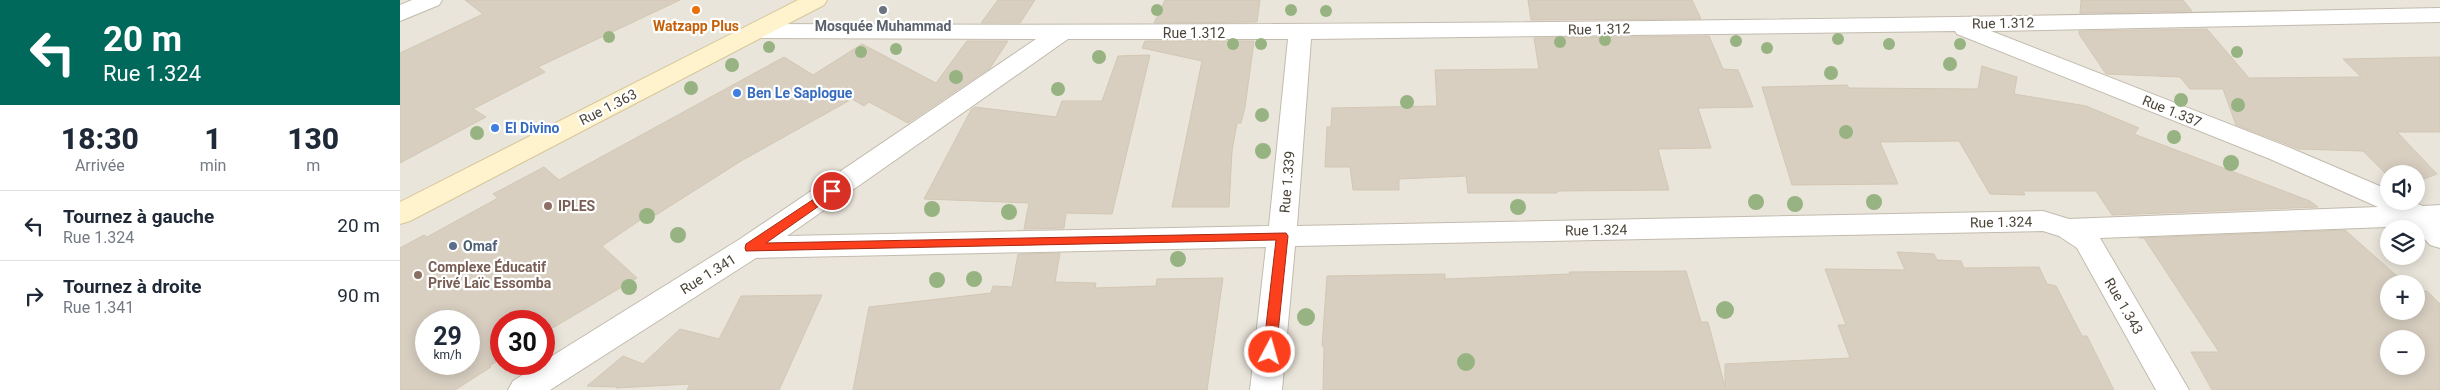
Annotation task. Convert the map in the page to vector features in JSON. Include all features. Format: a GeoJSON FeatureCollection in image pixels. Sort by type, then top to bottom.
{"type":"FeatureCollection","features":[{"type":"Feature","properties":{"kind":"main road","name":"Rue 1.363"},"geometry":{"type":"LineString","coordinates":[[400,214],[816,0]]}},
{"type":"Feature","properties":{"kind":"street"},"geometry":{"type":"LineString","coordinates":[[400,14],[431,0]]}},
{"type":"Feature","properties":{"kind":"street","name":"Rue 1.312"},"geometry":{"type":"LineString","coordinates":[[757,31],[1060,34],[1300,32],[1954,24],[2403,8],[2440,14]]}},
{"type":"Feature","properties":{"kind":"street","name":"Rue 1.337"},"geometry":{"type":"LineString","coordinates":[[1954,24],[2279,153],[2380,197]]}},
{"type":"Feature","properties":{"kind":"street","name":"Rue 1.339"},"geometry":{"type":"LineString","coordinates":[[1266,390],[1300,32]]}},
{"type":"Feature","properties":{"kind":"street","name":"Rue 1.341"},"geometry":{"type":"LineString","coordinates":[[524,390],[750,248],[1060,34]]}},
{"type":"Feature","properties":{"kind":"street","name":"Rue 1.337"},"geometry":{"type":"LineString","coordinates":[[2414,210],[2430,216],[2440,238]]}},
{"type":"Feature","properties":{"kind":"street","name":"Rue 1.324"},"geometry":{"type":"LineString","coordinates":[[750,248],[2043,221],[2069,229],[2430,216]]}},
{"type":"Feature","properties":{"kind":"street","name":"Rue 1.343"},"geometry":{"type":"LineString","coordinates":[[2069,229],[2087,241],[2173,390]]}},
{"type":"Feature","properties":{"kind":"shaded area"},"geometry":{"type":"Polygon","coordinates":[[[400,0],[2440,0],[2440,390],[400,390],[400,0]]]}},
{"type":"Feature","properties":{"kind":"building"},"geometry":{"type":"Polygon","coordinates":[[[465,0],[680,0],[538,67],[545,72],[473,109],[486,117],[400,163],[400,53],[483,14],[465,0]]]}},
{"type":"Feature","properties":{"kind":"building"},"geometry":{"type":"Polygon","coordinates":[[[998,0],[1035,0],[1020,23],[981,23],[998,0]]]}},
{"type":"Feature","properties":{"kind":"building"},"geometry":{"type":"Polygon","coordinates":[[[1165,0],[1260,0],[1257,22],[1154,23],[1165,0]]]}},
{"type":"Feature","properties":{"kind":"building"},"geometry":{"type":"Polygon","coordinates":[[[1528,0],[1692,0],[1701,19],[1531,20],[1528,0]]]}},
{"type":"Feature","properties":{"kind":"building"},"geometry":{"type":"Polygon","coordinates":[[[2081,0],[2183,0],[2192,11],[2080,13],[2081,0]]]}},
{"type":"Feature","properties":{"kind":"building"},"geometry":{"type":"Polygon","coordinates":[[[2207,29],[2249,78],[2361,77],[2343,59],[2440,57],[2440,132],[2397,132],[2437,174],[2425,179],[2425,165],[2380,165],[2380,168],[2363,151],[2299,149],[2236,125],[2223,89],[2190,89],[2180,77],[2106,74],[2079,34],[2079,31],[2207,29]]]}},
{"type":"Feature","properties":{"kind":"building"},"geometry":{"type":"Polygon","coordinates":[[[1709,36],[1723,69],[1738,70],[1753,107],[1698,108],[1711,148],[1658,149],[1669,190],[1468,193],[1466,176],[1399,179],[1399,190],[1353,190],[1350,167],[1325,167],[1327,127],[1331,127],[1332,108],[1437,106],[1435,70],[1539,69],[1534,38],[1709,36]]]}},
{"type":"Feature","properties":{"kind":"building"},"geometry":{"type":"Polygon","coordinates":[[[967,41],[1008,41],[990,68],[908,123],[869,102],[864,106],[852,99],[741,161],[656,215],[652,212],[602,246],[637,278],[555,326],[555,310],[490,310],[490,368],[480,374],[480,310],[415,310],[415,375],[478,375],[455,390],[400,390],[400,248],[424,235],[427,237],[498,198],[493,194],[544,167],[559,180],[784,57],[813,75],[862,44],[936,83],[967,41]]]}},
{"type":"Feature","properties":{"kind":"building"},"geometry":{"type":"Polygon","coordinates":[[[1145,41],[1254,41],[1245,107],[1241,123],[1237,123],[1232,151],[1229,207],[1172,207],[1202,61],[1142,48],[1145,41]]]}},
{"type":"Feature","properties":{"kind":"building"},"geometry":{"type":"Polygon","coordinates":[[[1150,55],[1112,214],[1066,213],[1064,228],[1024,229],[1029,203],[924,199],[971,110],[975,107],[1056,117],[1062,101],[1102,101],[1118,56],[1150,55]]]}},
{"type":"Feature","properties":{"kind":"building"},"geometry":{"type":"Polygon","coordinates":[[[1982,66],[2017,77],[2014,94],[2086,106],[2139,128],[2134,134],[2310,201],[2318,207],[2112,215],[2096,191],[2023,191],[2025,195],[1990,194],[1959,141],[1880,142],[1898,184],[1792,185],[1762,87],[1847,85],[1849,88],[1978,89],[1982,66]]]}},
{"type":"Feature","properties":{"kind":"building"},"geometry":{"type":"Polygon","coordinates":[[[2345,230],[2380,261],[2380,265],[2385,265],[2396,275],[2380,275],[2380,320],[2425,320],[2425,291],[2440,304],[2440,390],[2212,390],[2191,352],[2219,352],[2144,238],[2139,238],[2345,230]]]}},
{"type":"Feature","properties":{"kind":"building"},"geometry":{"type":"Polygon","coordinates":[[[1897,252],[1934,254],[1937,260],[1961,261],[1964,268],[2039,267],[2047,284],[2056,286],[2082,336],[2087,336],[2114,390],[1323,390],[1324,346],[1322,346],[1327,276],[1445,274],[1445,279],[1570,274],[1569,272],[1686,271],[1701,322],[1708,322],[1725,387],[1725,364],[1850,358],[1838,325],[1846,325],[1825,269],[1905,270],[1897,252]]]}},
{"type":"Feature","properties":{"kind":"building"},"geometry":{"type":"Polygon","coordinates":[[[1060,253],[1055,282],[1096,283],[1095,288],[1156,286],[1157,279],[1223,278],[1207,390],[853,390],[869,307],[991,293],[993,286],[1012,287],[1018,254],[1060,253]]]}},
{"type":"Feature","properties":{"kind":"building"},"geometry":{"type":"Polygon","coordinates":[[[822,295],[779,390],[687,390],[690,384],[616,388],[587,386],[623,356],[643,364],[680,329],[719,339],[741,296],[822,295]]]}},
{"type":"Feature","properties":{"kind":"place","name":"Watzapp Plus"},"geometry":{"type":"Point","coordinates":[696,10]}},
{"type":"Feature","properties":{"kind":"place","name":"Mosquée Muhammad"},"geometry":{"type":"Point","coordinates":[883,10]}},
{"type":"Feature","properties":{"kind":"place","name":"Ben Le Saplogue"},"geometry":{"type":"Point","coordinates":[737,93]}},
{"type":"Feature","properties":{"kind":"place","name":"El Divino"},"geometry":{"type":"Point","coordinates":[495,128]}},
{"type":"Feature","properties":{"kind":"place","name":"IPLES"},"geometry":{"type":"Point","coordinates":[548,206]}},
{"type":"Feature","properties":{"kind":"place","name":"Omaf"},"geometry":{"type":"Point","coordinates":[453,246]}},
{"type":"Feature","properties":{"kind":"place","name":"Complexe Éducatif Privé Laïc Essomba"},"geometry":{"type":"Point","coordinates":[418,275]}},
{"type":"Feature","properties":{"kind":"route"},"geometry":{"type":"LineString","coordinates":[[832,191],[750,248],[1282,236],[1270,352]]}}]}
